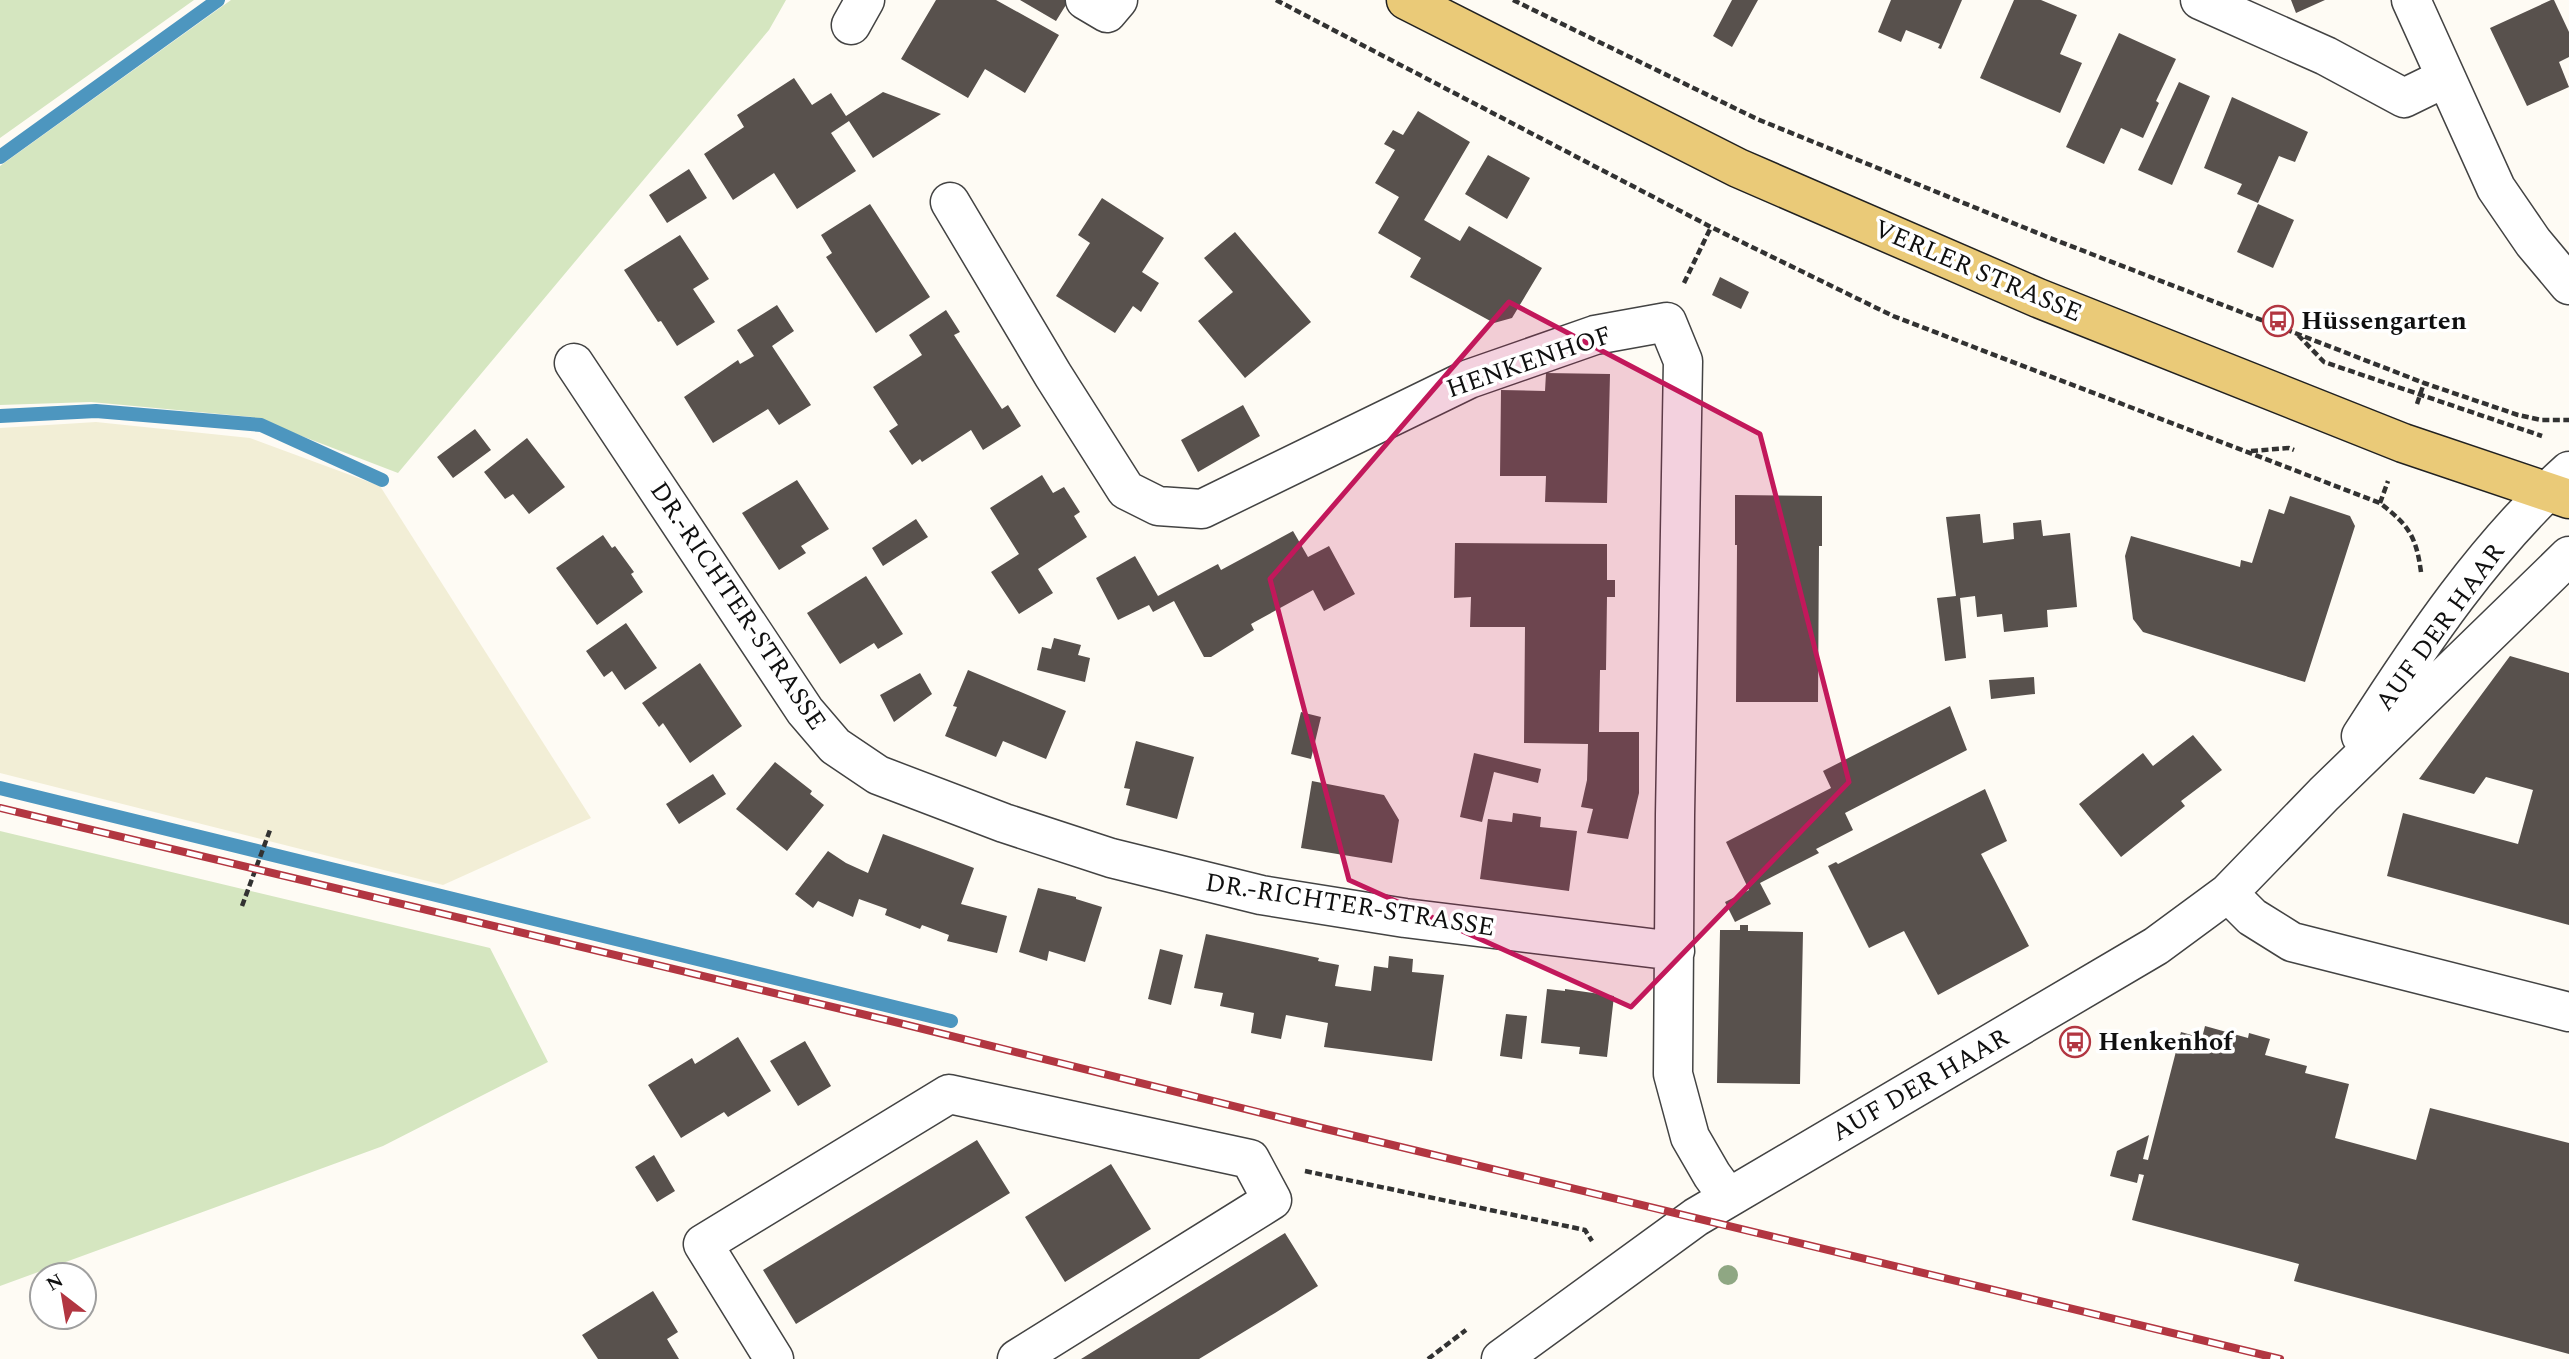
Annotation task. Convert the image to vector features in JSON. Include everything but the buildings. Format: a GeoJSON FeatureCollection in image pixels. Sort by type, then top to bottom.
{"type":"FeatureCollection","features":[{"type":"Feature","properties":{"kind":"main road","name":"VERLER STRASSE"},"geometry":{"type":"LineString","coordinates":[[1406,0],[1738,168],[2025,292],[2403,443],[2561,487]]}},
{"type":"Feature","properties":{"kind":"street"},"geometry":{"type":"LineString","coordinates":[[1085,0],[1107,13],[1118,0]]}},
{"type":"Feature","properties":{"kind":"street"},"geometry":{"type":"LineString","coordinates":[[2200,0],[2326,56],[2404,98],[2445,78]]}},
{"type":"Feature","properties":{"kind":"street"},"geometry":{"type":"LineString","coordinates":[[2411,0],[2496,188],[2533,242],[2569,285]]}},
{"type":"Feature","properties":{"kind":"street","name":"HENKENHOF"},"geometry":{"type":"LineString","coordinates":[[950,202],[1126,490],[1158,506],[1202,509],[1469,379],[1595,335],[1667,322]]}},
{"type":"Feature","properties":{"kind":"street"},"geometry":{"type":"LineString","coordinates":[[1667,322],[1682,361],[1673,1074],[1690,1137],[1728,1197]]}},
{"type":"Feature","properties":{"kind":"street","name":"DR.-RICHTER-STRASSE"},"geometry":{"type":"LineString","coordinates":[[574,363],[805,711],[835,746],[878,775],[1004,823],[1111,858],[1261,895],[1405,918],[1675,951]]}},
{"type":"Feature","properties":{"kind":"street","name":"AUF DER HAAR"},"geometry":{"type":"LineString","coordinates":[[2324,794],[2390,691],[2464,585],[2561,487]]}},
{"type":"Feature","properties":{"kind":"street","name":"AUF DER HAAR"},"geometry":{"type":"LineString","coordinates":[[1500,1359],[1696,1217],[2156,946],[2228,893],[2324,794],[2569,556]]}},
{"type":"Feature","properties":{"kind":"street"},"geometry":{"type":"LineString","coordinates":[[2228,893],[2252,917],[2292,942],[2569,1012]]}},
{"type":"Feature","properties":{"kind":"street"},"geometry":{"type":"LineString","coordinates":[[774,1359],[702,1244],[949,1094],[1250,1160],[1272,1200],[1017,1359]]}},
{"type":"Feature","properties":{"kind":"path"},"geometry":{"type":"LineString","coordinates":[[1276,0],[1710,227],[1893,316],[2379,503],[2402,520],[2418,546],[2422,580]]}},
{"type":"Feature","properties":{"kind":"path"},"geometry":{"type":"LineString","coordinates":[[1513,0],[1757,119],[2045,236],[2424,383],[2518,415],[2541,420],[2569,420]]}},
{"type":"Feature","properties":{"kind":"path"},"geometry":{"type":"LineString","coordinates":[[1667,322],[1710,227]]}},
{"type":"Feature","properties":{"kind":"path"},"geometry":{"type":"LineString","coordinates":[[2296,333],[2324,362],[2544,437]]}},
{"type":"Feature","properties":{"kind":"path"},"geometry":{"type":"LineString","coordinates":[[2421,392],[2424,383]]}},
{"type":"Feature","properties":{"kind":"path"},"geometry":{"type":"LineString","coordinates":[[2379,503],[2384,492]]}},
{"type":"Feature","properties":{"kind":"path"},"geometry":{"type":"LineString","coordinates":[[2418,553],[2425,555]]}},
{"type":"Feature","properties":{"kind":"path"},"geometry":{"type":"LineString","coordinates":[[242,906],[270,830]]}},
{"type":"Feature","properties":{"kind":"path"},"geometry":{"type":"LineString","coordinates":[[1250,1160],[1585,1230],[1592,1241]]}},
{"type":"Feature","properties":{"kind":"path"},"geometry":{"type":"LineString","coordinates":[[1581,1249],[1603,1234]]}},
{"type":"Feature","properties":{"kind":"path"},"geometry":{"type":"LineString","coordinates":[[1428,1359],[1474,1324]]}},
{"type":"Feature","properties":{"kind":"highlighted area"},"geometry":{"type":"Polygon","coordinates":[[[1509,302],[1760,434],[1849,782],[1631,1007],[1349,880],[1270,579],[1509,302]]]}},
{"type":"Feature","properties":{"kind":"shaded area"},"geometry":{"type":"Polygon","coordinates":[[[96,422],[250,438],[380,486],[591,818],[443,885],[0,773],[0,428],[96,422]]]}},
{"type":"Feature","properties":{"kind":"green space"},"geometry":{"type":"Polygon","coordinates":[[[0,0],[194,0],[0,138],[0,0]]]}},
{"type":"Feature","properties":{"kind":"green space"},"geometry":{"type":"Polygon","coordinates":[[[231,0],[786,0],[769,30],[398,473],[252,417],[91,402],[0,405],[0,166],[231,0]]]}},
{"type":"Feature","properties":{"kind":"green space"},"geometry":{"type":"Polygon","coordinates":[[[0,831],[490,948],[548,1062],[383,1146],[68,1261],[28,1261],[28,1276],[0,1286],[0,831]]]}},
{"type":"Feature","properties":{"kind":"waterway"},"geometry":{"type":"LineString","coordinates":[[0,157],[218,0]]}},
{"type":"Feature","properties":{"kind":"waterway"},"geometry":{"type":"LineString","coordinates":[[0,416],[96,411],[261,425],[382,480]]}},
{"type":"Feature","properties":{"kind":"waterway"},"geometry":{"type":"LineString","coordinates":[[0,788],[951,1021]]}},
{"type":"Feature","properties":{"kind":"railway"},"geometry":{"type":"LineString","coordinates":[[0,808],[891,1021],[2280,1359]]}},
{"type":"Feature","properties":{"kind":"place","name":"Hüssengarten"},"geometry":{"type":"Point","coordinates":[2278,321]}},
{"type":"Feature","properties":{"kind":"place","name":"Henkenhof"},"geometry":{"type":"Point","coordinates":[2075,1042]}}]}
